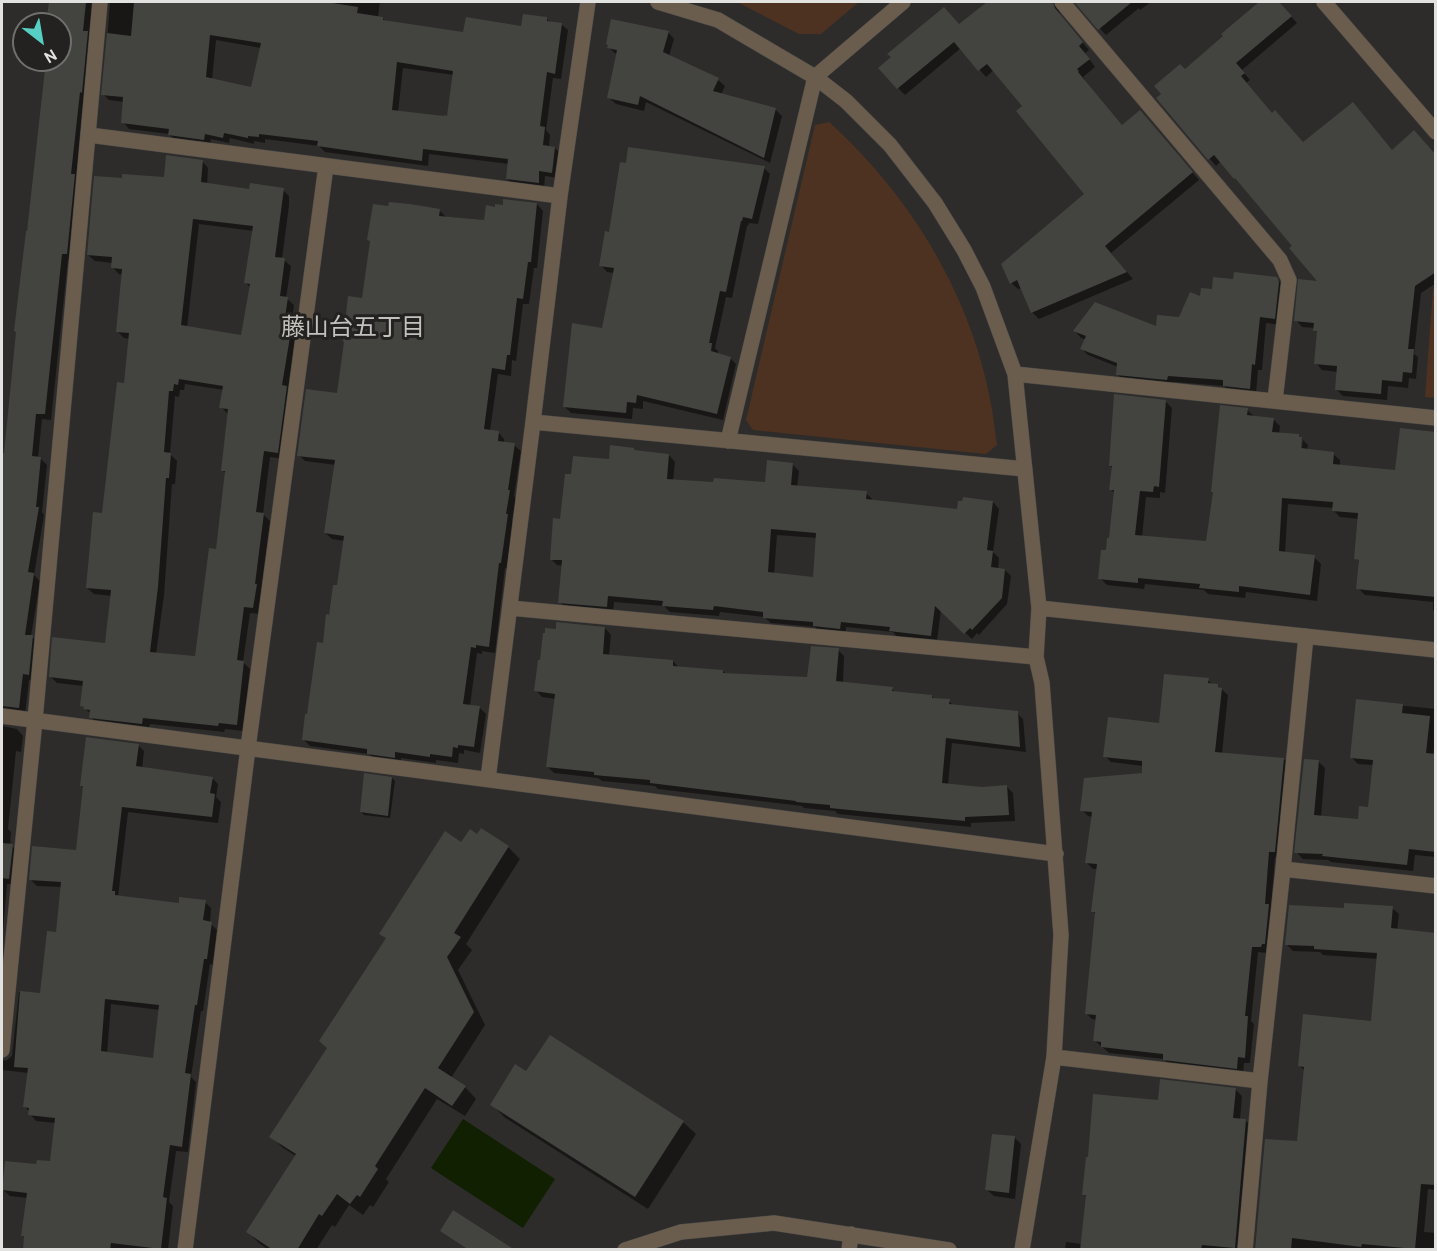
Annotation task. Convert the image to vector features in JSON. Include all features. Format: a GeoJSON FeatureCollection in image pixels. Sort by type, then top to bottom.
{"type":"FeatureCollection","features":[{"type":"Feature","properties":{"kind":"street"},"geometry":{"type":"LineString","coordinates":[[2,1050],[100,2]]}},
{"type":"Feature","properties":{"kind":"street"},"geometry":{"type":"LineString","coordinates":[[488,779],[560,196],[588,2]]}},
{"type":"Feature","properties":{"kind":"street"},"geometry":{"type":"LineString","coordinates":[[658,2],[718,20],[814,77],[846,101],[890,146],[935,203],[964,250],[983,287],[1015,374],[1039,608],[1036,657],[1042,683],[1062,935],[1054,1057],[1022,1250]]}},
{"type":"Feature","properties":{"kind":"street"},"geometry":{"type":"LineString","coordinates":[[728,441],[814,77],[903,2]]}},
{"type":"Feature","properties":{"kind":"street"},"geometry":{"type":"LineString","coordinates":[[1062,2],[1280,260],[1289,280],[1275,400]]}},
{"type":"Feature","properties":{"kind":"street"},"geometry":{"type":"LineString","coordinates":[[1324,2],[1436,132]]}},
{"type":"Feature","properties":{"kind":"street"},"geometry":{"type":"LineString","coordinates":[[89,135],[560,196]]}},
{"type":"Feature","properties":{"kind":"street"},"geometry":{"type":"LineString","coordinates":[[185,1250],[248,748],[326,166]]}},
{"type":"Feature","properties":{"kind":"street"},"geometry":{"type":"LineString","coordinates":[[1015,374],[1436,417]]}},
{"type":"Feature","properties":{"kind":"street"},"geometry":{"type":"LineString","coordinates":[[533,422],[1025,469]]}},
{"type":"Feature","properties":{"kind":"street"},"geometry":{"type":"LineString","coordinates":[[510,608],[1036,657]]}},
{"type":"Feature","properties":{"kind":"street"},"geometry":{"type":"LineString","coordinates":[[1039,608],[1436,650]]}},
{"type":"Feature","properties":{"kind":"street"},"geometry":{"type":"LineString","coordinates":[[1245,1250],[1306,636]]}},
{"type":"Feature","properties":{"kind":"street"},"geometry":{"type":"LineString","coordinates":[[2,716],[1056,854]]}},
{"type":"Feature","properties":{"kind":"street"},"geometry":{"type":"LineString","coordinates":[[1283,869],[1436,886]]}},
{"type":"Feature","properties":{"kind":"street"},"geometry":{"type":"LineString","coordinates":[[1054,1057],[1260,1081]]}},
{"type":"Feature","properties":{"kind":"street"},"geometry":{"type":"LineString","coordinates":[[625,1250],[681,1232],[774,1223],[850,1242],[949,1250]]}},
{"type":"Feature","properties":{"kind":"shaded area"},"geometry":{"type":"Polygon","coordinates":[[[737,2],[859,2],[821,34],[799,34],[737,2]]]}},
{"type":"Feature","properties":{"kind":"shaded area"},"geometry":{"type":"Polygon","coordinates":[[[829,122],[859,151],[912,216],[954,289],[983,368],[992,409],[997,445],[986,454],[753,430],[746,420],[815,125],[829,122]]]}},
{"type":"Feature","properties":{"kind":"shaded area"},"geometry":{"type":"Polygon","coordinates":[[[1435,287],[1435,398],[1425,397],[1433,289],[1435,287]]]}},
{"type":"Feature","properties":{"kind":"shaded area"},"geometry":{"type":"Polygon","coordinates":[[[463,1119],[555,1179],[523,1228],[431,1168],[463,1119]]]}},
{"type":"Feature","properties":{"kind":"building"},"geometry":{"type":"Polygon","coordinates":[[[49,2],[86,2],[83,31],[88,31],[71,174],[75,174],[67,254],[62,254],[45,414],[36,414],[32,456],[41,457],[36,507],[39,507],[28,572],[34,573],[25,635],[33,635],[29,675],[23,674],[19,708],[2,706],[2,453],[4,453],[16,332],[14,331],[45,72],[72,72],[72,12],[48,12],[49,2]]]}},
{"type":"Feature","properties":{"kind":"building"},"geometry":{"type":"Polygon","coordinates":[[[134,2],[326,2],[358,7],[357,13],[383,17],[383,20],[463,32],[466,17],[521,26],[523,14],[547,17],[547,21],[562,23],[555,74],[547,72],[540,126],[545,127],[543,145],[555,147],[552,173],[539,171],[539,183],[506,179],[508,159],[423,149],[422,161],[317,146],[318,141],[259,134],[259,137],[248,136],[248,138],[224,133],[223,138],[205,134],[204,140],[168,135],[169,129],[121,123],[123,97],[101,95],[107,33],[131,36],[134,2]],[[210,35],[206,77],[251,87],[261,43],[210,35]],[[397,62],[392,110],[447,116],[453,71],[397,62]]]}},
{"type":"Feature","properties":{"kind":"building"},"geometry":{"type":"Polygon","coordinates":[[[987,2],[1053,2],[1055,8],[1083,42],[1079,46],[1090,59],[1077,69],[1078,72],[1122,125],[1140,110],[1193,172],[1105,246],[1127,272],[1031,313],[1017,280],[1010,284],[1001,264],[1084,194],[1016,111],[1022,106],[987,64],[978,71],[954,42],[897,89],[878,68],[891,57],[887,54],[944,7],[959,24],[987,2]]]}},
{"type":"Feature","properties":{"kind":"building"},"geometry":{"type":"Polygon","coordinates":[[[1074,2],[1132,2],[1098,30],[1074,2]]]}},
{"type":"Feature","properties":{"kind":"building"},"geometry":{"type":"Polygon","coordinates":[[[1259,2],[1279,2],[1292,16],[1236,63],[1245,73],[1241,76],[1272,113],[1275,110],[1303,142],[1353,102],[1392,150],[1414,130],[1436,155],[1436,272],[1415,286],[1408,349],[1414,349],[1412,373],[1403,372],[1402,382],[1382,380],[1381,394],[1335,390],[1337,366],[1314,364],[1317,331],[1313,331],[1314,323],[1294,321],[1298,279],[1317,281],[1289,248],[1292,246],[1235,178],[1214,155],[1208,160],[1156,98],[1161,94],[1154,86],[1180,64],[1185,69],[1259,2]]]}},
{"type":"Feature","properties":{"kind":"building"},"geometry":{"type":"Polygon","coordinates":[[[611,19],[669,31],[663,52],[719,78],[713,91],[776,108],[764,158],[640,96],[638,105],[607,98],[617,50],[607,48],[606,44],[611,19]]]}},
{"type":"Feature","properties":{"kind":"building"},"geometry":{"type":"Polygon","coordinates":[[[628,147],[765,166],[752,219],[743,217],[741,221],[726,292],[720,291],[709,343],[712,343],[711,351],[731,357],[717,414],[637,395],[636,403],[627,402],[626,413],[563,407],[572,323],[602,328],[614,268],[599,266],[605,231],[609,232],[620,162],[626,163],[628,147]]]}},
{"type":"Feature","properties":{"kind":"building"},"geometry":{"type":"Polygon","coordinates":[[[166,155],[203,160],[201,182],[249,189],[250,183],[284,188],[275,257],[285,258],[280,296],[288,297],[284,324],[292,325],[282,385],[287,386],[278,453],[264,451],[256,512],[264,513],[255,584],[257,584],[253,608],[244,607],[237,660],[244,661],[237,725],[219,723],[218,726],[143,718],[142,724],[89,718],[90,710],[80,706],[83,681],[49,677],[52,637],[105,643],[111,590],[86,588],[93,512],[102,513],[117,382],[124,383],[129,333],[116,332],[122,269],[111,268],[112,257],[87,255],[94,176],[122,178],[122,174],[164,177],[166,155]],[[193,219],[181,325],[241,335],[250,284],[244,283],[253,226],[193,219]],[[179,379],[178,385],[174,384],[173,391],[169,391],[164,452],[171,453],[169,478],[166,478],[158,587],[150,652],[195,656],[209,548],[216,549],[225,471],[221,471],[228,409],[219,408],[223,386],[179,379]]]}},
{"type":"Feature","properties":{"kind":"building"},"geometry":{"type":"Polygon","coordinates":[[[503,199],[537,203],[531,262],[528,262],[523,299],[517,298],[510,355],[507,355],[505,370],[492,368],[484,429],[499,431],[498,441],[515,443],[508,490],[510,490],[506,514],[508,514],[501,563],[499,563],[489,647],[476,645],[476,648],[471,647],[463,704],[480,706],[474,747],[458,745],[458,748],[453,747],[452,757],[430,754],[430,757],[395,752],[395,758],[367,754],[367,749],[302,740],[317,642],[323,643],[326,614],[329,615],[333,585],[337,585],[344,536],[324,533],[335,460],[297,456],[306,389],[337,393],[348,296],[362,298],[373,204],[388,206],[389,202],[410,204],[440,209],[439,216],[484,220],[486,205],[495,207],[495,204],[503,205],[503,199]]]}},
{"type":"Feature","properties":{"kind":"building"},"geometry":{"type":"Polygon","coordinates":[[[1234,272],[1277,277],[1279,282],[1275,319],[1260,317],[1250,389],[1223,386],[1223,380],[1168,376],[1167,380],[1116,375],[1117,363],[1080,349],[1086,336],[1073,331],[1095,302],[1156,326],[1157,315],[1179,317],[1190,292],[1200,296],[1201,288],[1212,289],[1213,277],[1233,279],[1234,272]]]}},
{"type":"Feature","properties":{"kind":"building"},"geometry":{"type":"Polygon","coordinates":[[[1114,394],[1166,400],[1159,487],[1154,486],[1153,492],[1140,491],[1135,535],[1206,541],[1213,492],[1211,492],[1220,405],[1248,408],[1247,415],[1274,418],[1272,432],[1299,434],[1299,437],[1302,437],[1301,448],[1334,452],[1333,464],[1395,470],[1400,428],[1436,432],[1436,597],[1356,589],[1359,560],[1354,559],[1358,513],[1332,511],[1333,502],[1282,498],[1279,551],[1315,555],[1310,595],[1239,586],[1239,592],[1199,588],[1200,584],[1138,578],[1138,583],[1098,579],[1101,550],[1106,550],[1107,538],[1109,538],[1114,490],[1109,490],[1112,466],[1109,466],[1114,394]]]}},
{"type":"Feature","properties":{"kind":"building"},"geometry":{"type":"Polygon","coordinates":[[[610,445],[669,454],[667,479],[713,482],[714,478],[765,482],[767,460],[793,463],[791,485],[867,491],[866,499],[957,509],[958,501],[962,501],[963,497],[993,501],[987,550],[993,551],[991,567],[1005,569],[1002,598],[972,630],[970,628],[964,634],[935,606],[931,636],[889,631],[890,627],[841,622],[840,629],[813,626],[813,622],[763,618],[763,612],[714,606],[713,610],[662,606],[663,601],[608,596],[607,607],[558,603],[562,560],[550,560],[553,518],[560,519],[565,474],[571,474],[573,456],[609,459],[610,445]],[[771,529],[768,572],[813,577],[816,533],[771,529]]]}},
{"type":"Feature","properties":{"kind":"building"},"geometry":{"type":"Polygon","coordinates":[[[556,622],[605,627],[603,654],[673,660],[673,666],[723,670],[723,673],[807,677],[811,646],[839,648],[836,681],[893,687],[892,691],[950,699],[949,704],[1018,711],[1020,747],[946,738],[942,783],[982,787],[1007,785],[1009,815],[965,817],[965,821],[830,808],[830,805],[650,783],[650,780],[594,775],[594,772],[546,767],[555,694],[534,691],[543,633],[545,633],[545,628],[556,629],[556,622]]]}},
{"type":"Feature","properties":{"kind":"building"},"geometry":{"type":"Polygon","coordinates":[[[1164,674],[1209,678],[1208,683],[1218,684],[1218,687],[1222,688],[1215,752],[1284,758],[1275,852],[1269,852],[1265,904],[1269,904],[1265,944],[1261,947],[1252,947],[1245,1016],[1248,1016],[1245,1058],[1238,1057],[1237,1069],[1163,1060],[1163,1054],[1101,1047],[1101,1042],[1093,1041],[1096,1015],[1085,1014],[1095,912],[1091,912],[1097,864],[1085,863],[1092,812],[1080,811],[1084,778],[1142,773],[1142,761],[1103,757],[1108,717],[1159,723],[1164,674]]]}},
{"type":"Feature","properties":{"kind":"building"},"geometry":{"type":"Polygon","coordinates":[[[1356,699],[1403,704],[1402,713],[1430,716],[1426,753],[1436,754],[1436,852],[1409,849],[1407,865],[1322,856],[1323,854],[1294,853],[1304,759],[1319,760],[1314,815],[1358,819],[1359,806],[1368,807],[1373,760],[1350,758],[1356,699]]]}},
{"type":"Feature","properties":{"kind":"building"},"geometry":{"type":"Polygon","coordinates":[[[86,737],[139,744],[136,766],[213,777],[210,793],[215,794],[212,817],[122,807],[112,891],[115,891],[115,895],[179,903],[179,897],[206,900],[203,920],[212,922],[207,959],[204,959],[197,1005],[195,1005],[185,1073],[191,1074],[182,1147],[170,1145],[163,1197],[167,1198],[161,1249],[111,1243],[110,1250],[23,1250],[24,1236],[21,1236],[27,1193],[2,1190],[5,1161],[36,1164],[37,1160],[50,1161],[55,1118],[28,1115],[29,1108],[23,1107],[28,1068],[14,1067],[20,991],[40,993],[47,931],[56,932],[61,882],[29,880],[32,846],[76,850],[83,786],[80,786],[86,737]],[[105,999],[101,1051],[153,1058],[159,1005],[105,999]]]}},
{"type":"Feature","properties":{"kind":"building"},"geometry":{"type":"Polygon","coordinates":[[[364,773],[392,777],[388,816],[360,812],[364,773]]]}},
{"type":"Feature","properties":{"kind":"building"},"geometry":{"type":"Polygon","coordinates":[[[481,828],[509,846],[454,933],[461,937],[447,957],[474,1012],[438,1068],[466,1086],[452,1106],[425,1088],[375,1166],[378,1169],[360,1197],[357,1195],[350,1204],[337,1194],[322,1216],[319,1214],[297,1250],[273,1250],[246,1232],[296,1154],[269,1137],[327,1048],[319,1041],[386,938],[379,934],[445,831],[461,842],[470,829],[477,834],[481,828]]]}},
{"type":"Feature","properties":{"kind":"building"},"geometry":{"type":"Polygon","coordinates":[[[2,843],[13,844],[9,879],[2,878],[2,843]]]}},
{"type":"Feature","properties":{"kind":"building"},"geometry":{"type":"Polygon","coordinates":[[[1344,903],[1393,906],[1391,928],[1436,933],[1436,1185],[1421,1184],[1415,1249],[1362,1244],[1361,1247],[1292,1238],[1291,1250],[1255,1250],[1265,1139],[1297,1141],[1304,1067],[1298,1066],[1303,1014],[1371,1021],[1377,953],[1285,945],[1289,905],[1344,908],[1344,903]]]}},
{"type":"Feature","properties":{"kind":"building"},"geometry":{"type":"Polygon","coordinates":[[[550,1035],[684,1121],[635,1197],[490,1105],[515,1064],[526,1071],[550,1035]]]}},
{"type":"Feature","properties":{"kind":"building"},"geometry":{"type":"Polygon","coordinates":[[[1160,1079],[1236,1088],[1233,1118],[1246,1119],[1235,1248],[1202,1245],[1201,1250],[1080,1250],[1086,1195],[1082,1195],[1086,1157],[1088,1157],[1093,1094],[1158,1100],[1160,1079]]]}},
{"type":"Feature","properties":{"kind":"building"},"geometry":{"type":"Polygon","coordinates":[[[992,1134],[1015,1136],[1009,1193],[985,1190],[992,1134]]]}},
{"type":"Feature","properties":{"kind":"building"},"geometry":{"type":"Polygon","coordinates":[[[453,1210],[515,1250],[469,1250],[440,1231],[453,1210]]]}},
{"type":"Feature","properties":{"kind":"district","name":"藤山台五丁目"},"geometry":{"type":"Point","coordinates":[353,328]}}]}
